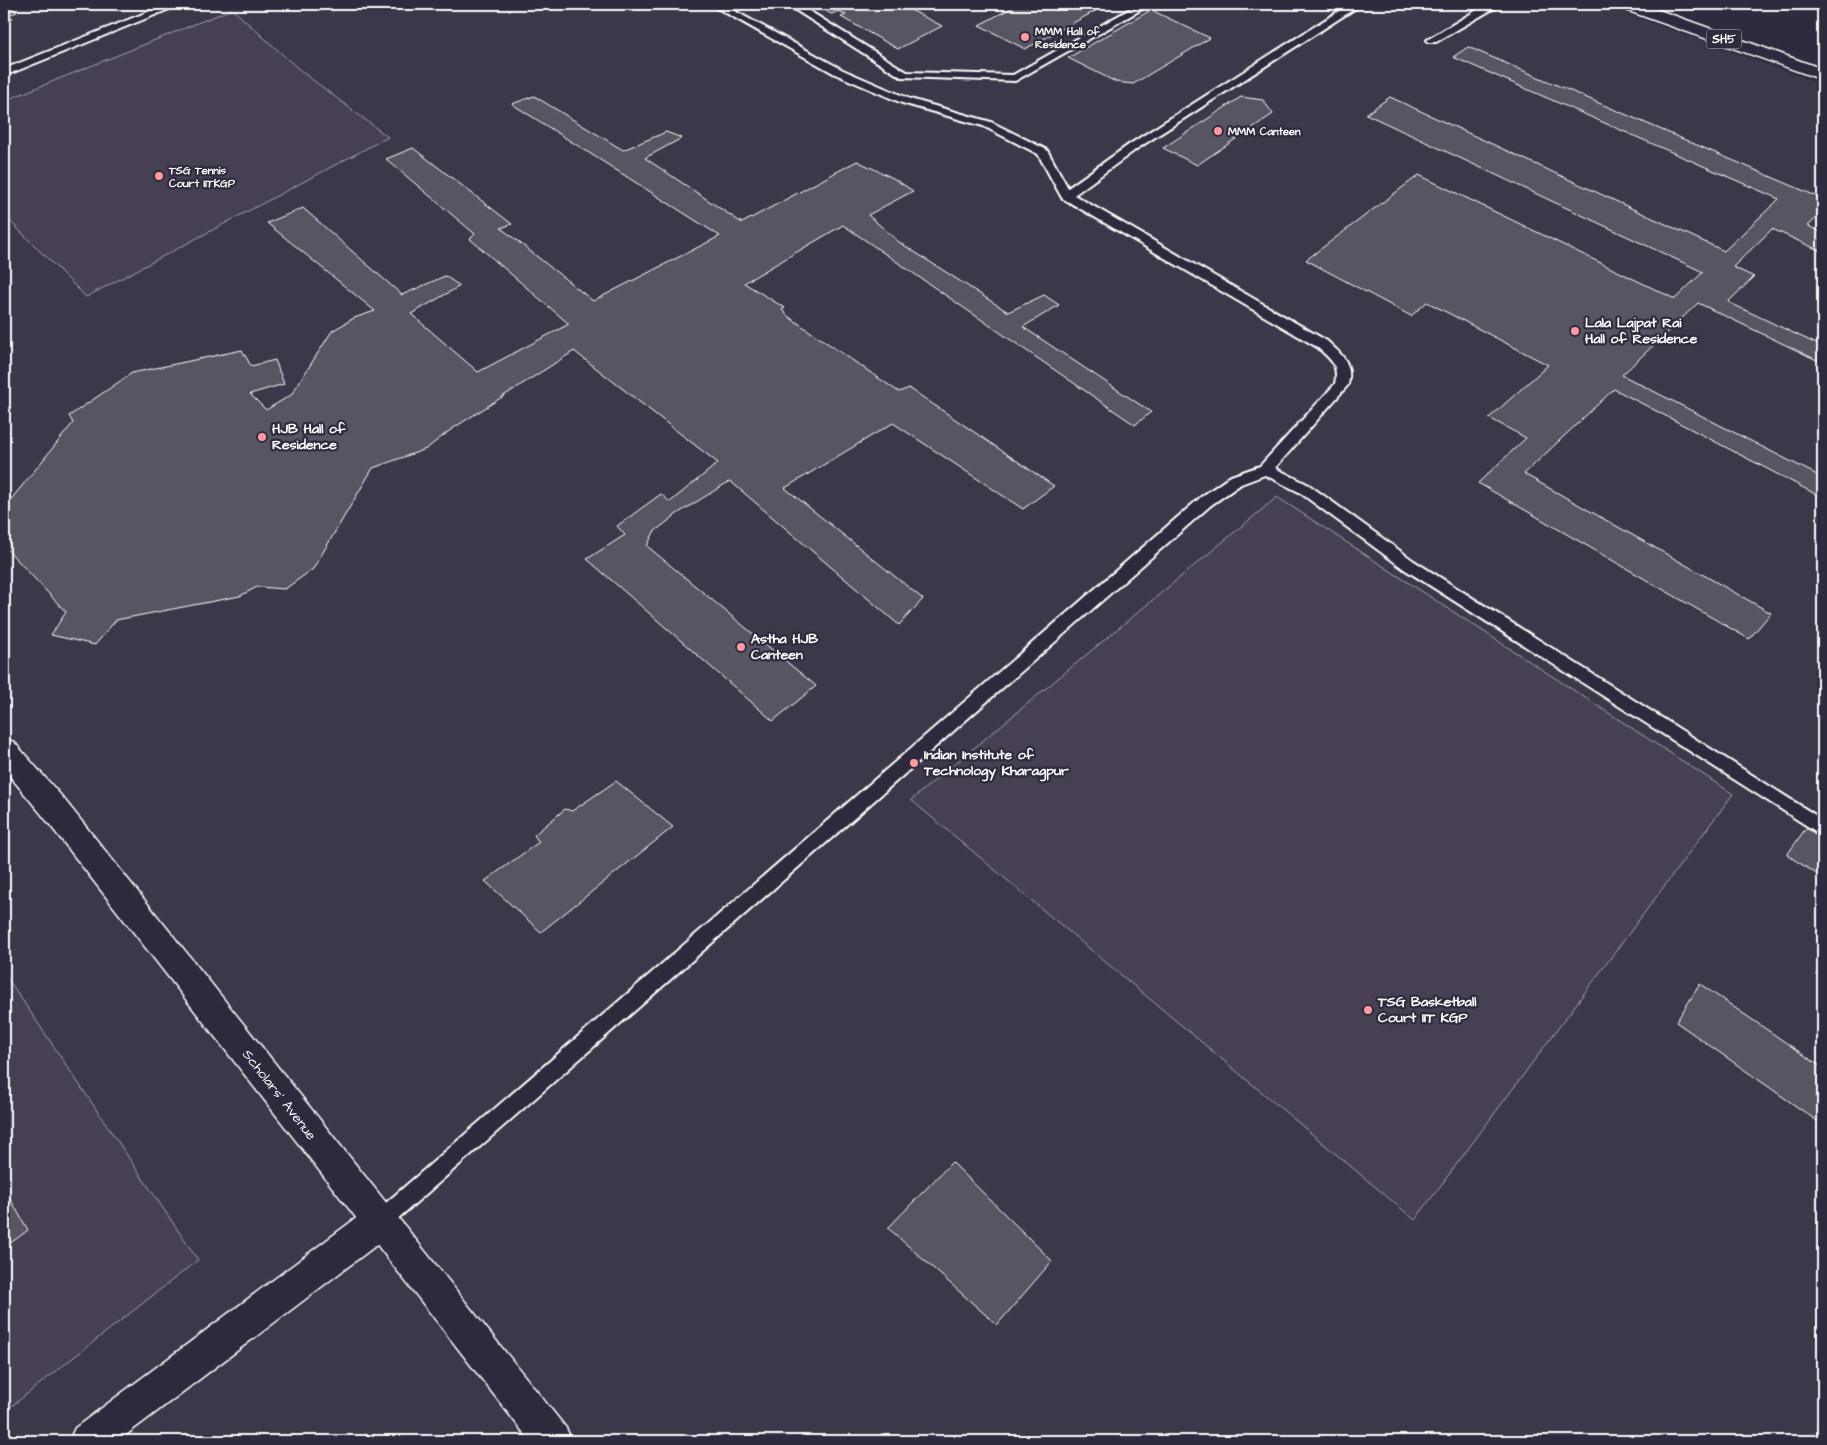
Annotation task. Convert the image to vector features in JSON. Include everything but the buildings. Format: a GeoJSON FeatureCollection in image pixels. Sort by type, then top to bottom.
{"type":"FeatureCollection","features":[{"type":"Feature","properties":{"kind":"street","name":"SH5"},"geometry":{"type":"LineString","coordinates":[[1626,4],[1823,75]]}},
{"type":"Feature","properties":{"kind":"street","name":"Scholars' Avenue"},"geometry":{"type":"LineString","coordinates":[[4,750],[53,807],[379,1222],[554,1441]]}},
{"type":"Feature","properties":{"kind":"street"},"geometry":{"type":"LineString","coordinates":[[88,1441],[379,1222]]}},
{"type":"Feature","properties":{"kind":"lane"},"geometry":{"type":"LineString","coordinates":[[4,73],[177,4]]}},
{"type":"Feature","properties":{"kind":"lane"},"geometry":{"type":"LineString","coordinates":[[379,1222],[1206,501],[1236,480],[1265,470],[1341,385],[1344,372],[1338,359],[1322,344],[1299,328],[1066,195],[1043,152],[987,124],[906,101],[839,72],[715,4]]}},
{"type":"Feature","properties":{"kind":"lane"},"geometry":{"type":"LineString","coordinates":[[791,4],[905,75],[1015,78],[1146,4]]}},
{"type":"Feature","properties":{"kind":"lane"},"geometry":{"type":"LineString","coordinates":[[1066,195],[1134,146],[1358,4]]}},
{"type":"Feature","properties":{"kind":"lane"},"geometry":{"type":"LineString","coordinates":[[1432,40],[1493,6],[1492,4]]}},
{"type":"Feature","properties":{"kind":"lane"},"geometry":{"type":"LineString","coordinates":[[1265,470],[1288,478],[1310,491],[1400,559],[1823,829]]}},
{"type":"Feature","properties":{"kind":"shaded area","name":"Indian Institute of Technology Kharagpur"},"geometry":{"type":"Polygon","coordinates":[[[4,4],[1600,4],[1823,85],[1823,1441],[4,1441],[4,4]]]}},
{"type":"Feature","properties":{"kind":"shaded area","name":"TSG Tennis Court IITKGP"},"geometry":{"type":"Polygon","coordinates":[[[232,9],[301,71],[388,137],[86,297],[4,215],[4,101],[232,9]]]}},
{"type":"Feature","properties":{"kind":"shaded area","name":"TSG Basketball Court IIT KGP"},"geometry":{"type":"Polygon","coordinates":[[[1277,497],[1733,794],[1415,1220],[911,800],[1277,497]]]}},
{"type":"Feature","properties":{"kind":"shaded area"},"geometry":{"type":"Polygon","coordinates":[[[4,973],[198,1260],[4,1412],[4,973]]]}},
{"type":"Feature","properties":{"kind":"place","name":"MMM Hall of Residence"},"geometry":{"type":"Point","coordinates":[1025,37]}},
{"type":"Feature","properties":{"kind":"place","name":"MMM Canteen"},"geometry":{"type":"Point","coordinates":[1218,131]}},
{"type":"Feature","properties":{"kind":"place","name":"TSG Tennis Court IITKGP"},"geometry":{"type":"Point","coordinates":[159,176]}},
{"type":"Feature","properties":{"kind":"place","name":"Lala Lajpat Rai Hall of Residence"},"geometry":{"type":"Point","coordinates":[1575,331]}},
{"type":"Feature","properties":{"kind":"place","name":"HJB Hall of Residence"},"geometry":{"type":"Point","coordinates":[262,437]}},
{"type":"Feature","properties":{"kind":"place","name":"Astha HJB Canteen"},"geometry":{"type":"Point","coordinates":[741,647]}},
{"type":"Feature","properties":{"kind":"place","name":"Indian Institute of Technology Kharagpur"},"geometry":{"type":"Point","coordinates":[914,763]}},
{"type":"Feature","properties":{"kind":"place","name":"TSG Basketball Court IIT KGP"},"geometry":{"type":"Point","coordinates":[1368,1010]}}]}
